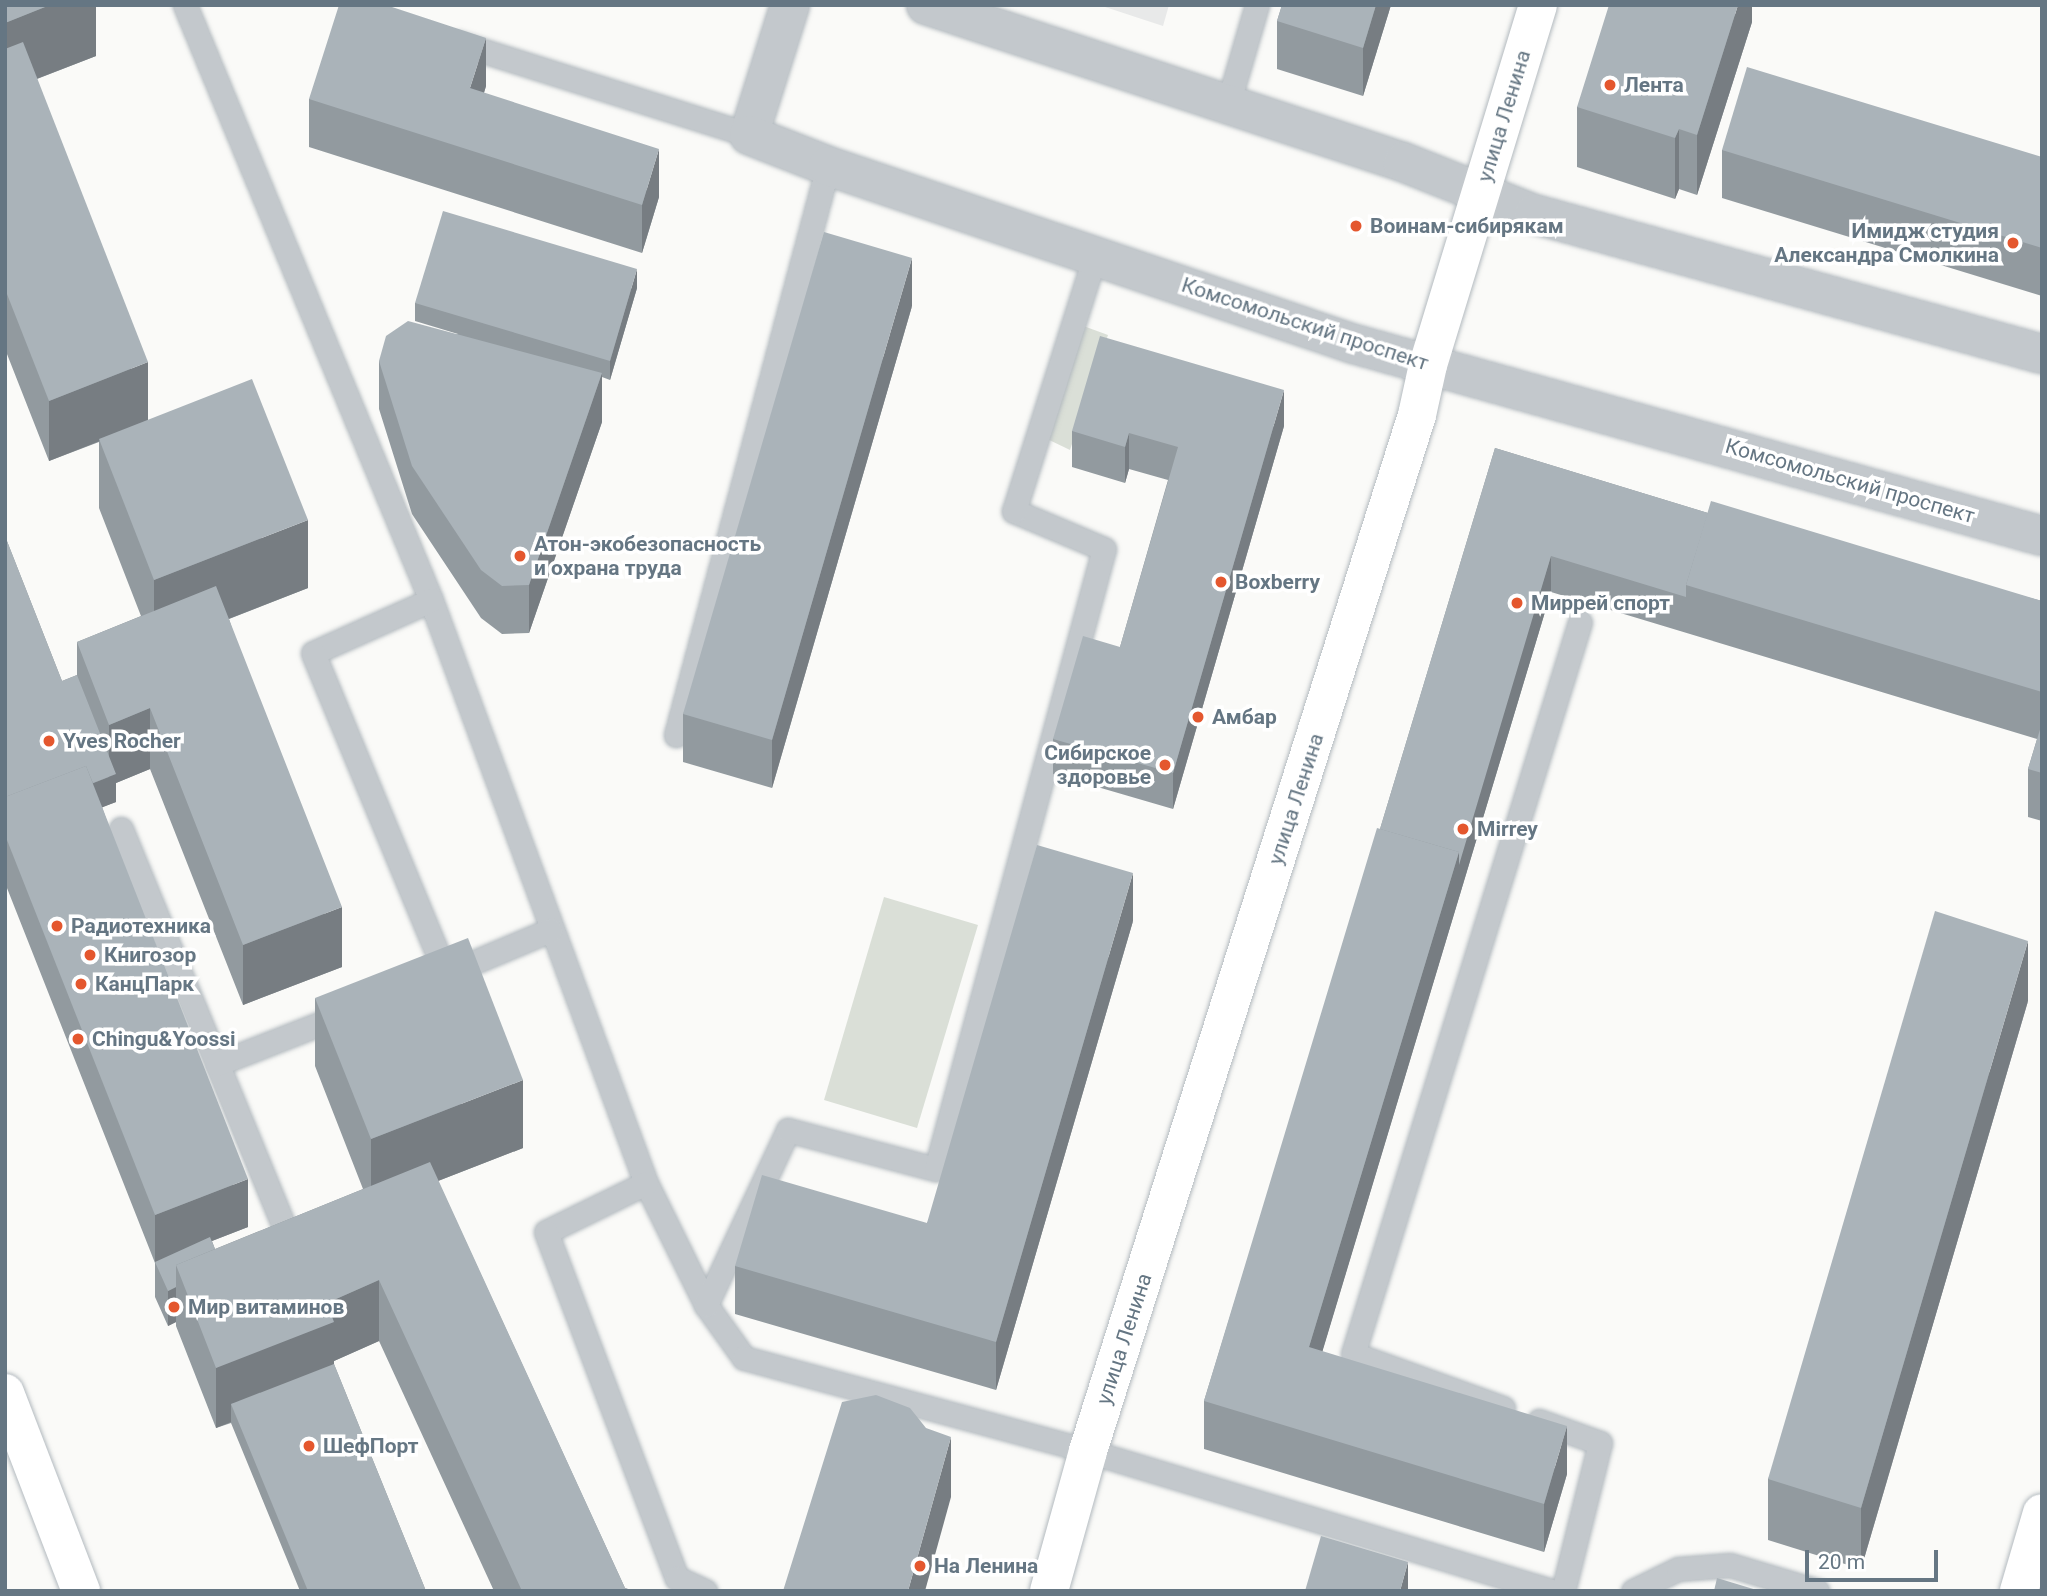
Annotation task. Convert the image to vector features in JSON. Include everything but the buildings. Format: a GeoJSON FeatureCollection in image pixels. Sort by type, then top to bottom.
{"type":"FeatureCollection","features":[{"type":"Feature","properties":{"kind":"street"},"geometry":{"type":"LineString","coordinates":[[749,135],[790,5]]}},
{"type":"Feature","properties":{"kind":"street"},"geometry":{"type":"LineString","coordinates":[[926,5],[1481,190],[1546,218],[2042,354]]}},
{"type":"Feature","properties":{"kind":"street","name":"улица Ленина"},"geometry":{"type":"LineString","coordinates":[[1049,1591],[1088,1451],[1417,415],[1428,365],[1538,5]]}},
{"type":"Feature","properties":{"kind":"street","name":"Комсомольский проспект"},"geometry":{"type":"LineString","coordinates":[[749,135],[828,166],[1428,365],[1480,376],[2042,536]]}},
{"type":"Feature","properties":{"kind":"street"},"geometry":{"type":"LineString","coordinates":[[5,1393],[81,1591]]}},
{"type":"Feature","properties":{"kind":"street"},"geometry":{"type":"LineString","coordinates":[[2019,1591],[2042,1513]]}},
{"type":"Feature","properties":{"kind":"lane"},"geometry":{"type":"LineString","coordinates":[[186,5],[431,600],[550,930],[646,1183],[706,1305],[744,1358],[1088,1451],[1552,1591]]}},
{"type":"Feature","properties":{"kind":"lane"},"geometry":{"type":"LineString","coordinates":[[1228,104],[1257,5]]}},
{"type":"Feature","properties":{"kind":"lane"},"geometry":{"type":"LineString","coordinates":[[433,35],[749,135]]}},
{"type":"Feature","properties":{"kind":"lane"},"geometry":{"type":"LineString","coordinates":[[676,735],[828,166]]}},
{"type":"Feature","properties":{"kind":"lane"},"geometry":{"type":"LineString","coordinates":[[706,1305],[788,1130],[936,1169],[1104,549],[1014,511],[1095,255]]}},
{"type":"Feature","properties":{"kind":"lane"},"geometry":{"type":"LineString","coordinates":[[431,600],[313,653],[446,974]]}},
{"type":"Feature","properties":{"kind":"lane"},"geometry":{"type":"LineString","coordinates":[[1563,1591],[1600,1443],[1353,1354],[1580,622]]}},
{"type":"Feature","properties":{"kind":"lane"},"geometry":{"type":"LineString","coordinates":[[121,829],[293,1249]]}},
{"type":"Feature","properties":{"kind":"lane"},"geometry":{"type":"LineString","coordinates":[[421,984],[550,930]]}},
{"type":"Feature","properties":{"kind":"lane"},"geometry":{"type":"LineString","coordinates":[[217,1064],[370,1004]]}},
{"type":"Feature","properties":{"kind":"lane"},"geometry":{"type":"LineString","coordinates":[[646,1183],[547,1232],[677,1578],[705,1591]]}},
{"type":"Feature","properties":{"kind":"lane"},"geometry":{"type":"LineString","coordinates":[[1633,1591],[1730,1565],[1817,1591]]}},
{"type":"Feature","properties":{"kind":"shaded area"},"geometry":{"type":"Polygon","coordinates":[[[1099,5],[1169,5],[1163,26],[1099,5]]]}},
{"type":"Feature","properties":{"kind":"shaded area"},"geometry":{"type":"Polygon","coordinates":[[[1078,324],[1108,335],[1070,450],[1041,436],[1078,324]]]}},
{"type":"Feature","properties":{"kind":"shaded area"},"geometry":{"type":"Polygon","coordinates":[[[884,897],[978,925],[917,1128],[824,1100],[884,897]]]}},
{"type":"Feature","properties":{"kind":"place","name":"Лента"},"geometry":{"type":"Point","coordinates":[1610,85]}},
{"type":"Feature","properties":{"kind":"place","name":"Воинам-сибирякам"},"geometry":{"type":"Point","coordinates":[1356,226]}},
{"type":"Feature","properties":{"kind":"place","name":"Имидж студия Александра Смолкина"},"geometry":{"type":"Point","coordinates":[2013,243]}},
{"type":"Feature","properties":{"kind":"place","name":"Атон-экобезопасность и охрана труда"},"geometry":{"type":"Point","coordinates":[520,556]}},
{"type":"Feature","properties":{"kind":"place","name":"Boxberry"},"geometry":{"type":"Point","coordinates":[1221,582]}},
{"type":"Feature","properties":{"kind":"place","name":"Миррей спорт"},"geometry":{"type":"Point","coordinates":[1517,603]}},
{"type":"Feature","properties":{"kind":"place","name":"Амбар"},"geometry":{"type":"Point","coordinates":[1198,717]}},
{"type":"Feature","properties":{"kind":"place","name":"Yves Rocher"},"geometry":{"type":"Point","coordinates":[49,741]}},
{"type":"Feature","properties":{"kind":"place","name":"Сибирское здоровье"},"geometry":{"type":"Point","coordinates":[1165,765]}},
{"type":"Feature","properties":{"kind":"place","name":"Mirrey"},"geometry":{"type":"Point","coordinates":[1463,829]}},
{"type":"Feature","properties":{"kind":"place","name":"Радиотехника"},"geometry":{"type":"Point","coordinates":[57,926]}},
{"type":"Feature","properties":{"kind":"place","name":"Книгозор"},"geometry":{"type":"Point","coordinates":[90,955]}},
{"type":"Feature","properties":{"kind":"place","name":"КанцПарк"},"geometry":{"type":"Point","coordinates":[81,984]}},
{"type":"Feature","properties":{"kind":"place","name":"Chingu&Yoossi"},"geometry":{"type":"Point","coordinates":[78,1039]}},
{"type":"Feature","properties":{"kind":"place","name":"Мир витаминов"},"geometry":{"type":"Point","coordinates":[174,1307]}},
{"type":"Feature","properties":{"kind":"place","name":"ШефПорт"},"geometry":{"type":"Point","coordinates":[309,1446]}},
{"type":"Feature","properties":{"kind":"place","name":"На Ленина"},"geometry":{"type":"Point","coordinates":[920,1566]}}]}
